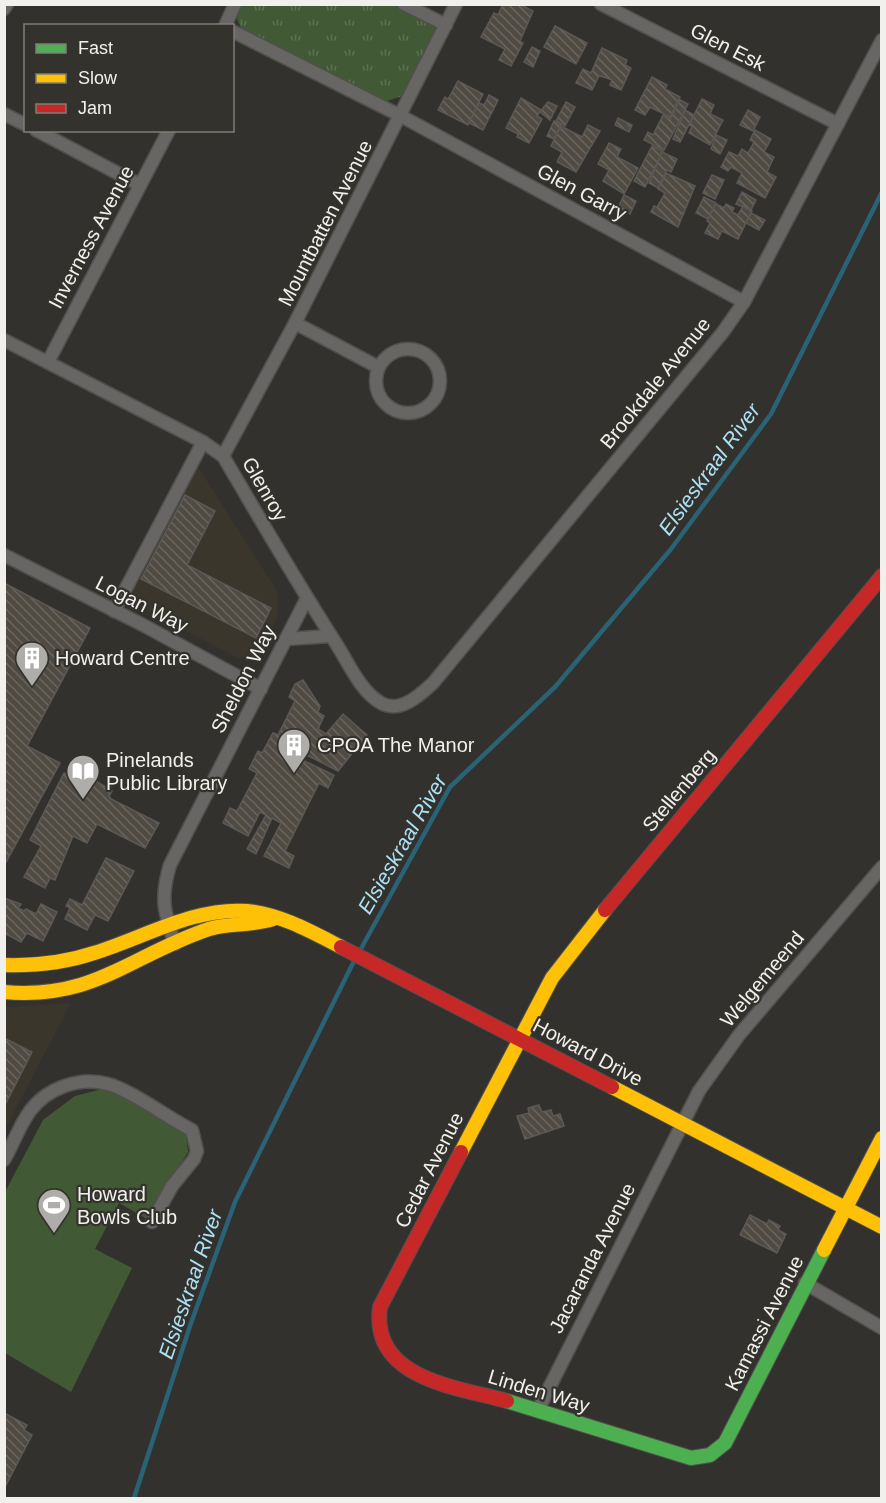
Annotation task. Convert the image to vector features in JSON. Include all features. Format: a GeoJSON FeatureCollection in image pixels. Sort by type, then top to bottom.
{"type":"FeatureCollection","features":[{"type":"Feature","properties":{"kind":"street"},"geometry":{"type":"LineString","coordinates":[[4,9],[7,4]]}},
{"type":"Feature","properties":{"kind":"street"},"geometry":{"type":"LineString","coordinates":[[226,24],[235,4]]}},
{"type":"Feature","properties":{"kind":"street"},"geometry":{"type":"LineString","coordinates":[[404,4],[446,25]]}},
{"type":"Feature","properties":{"kind":"street","name":"Mountbatten Avenue"},"geometry":{"type":"LineString","coordinates":[[223,456],[295,323],[456,4]]}},
{"type":"Feature","properties":{"kind":"street","name":"Glen Esk"},"geometry":{"type":"LineString","coordinates":[[601,4],[838,124]]}},
{"type":"Feature","properties":{"kind":"street"},"geometry":{"type":"LineString","coordinates":[[234,32],[401,116]]}},
{"type":"Feature","properties":{"kind":"street","name":"Brookdale Avenue"},"geometry":{"type":"LineString","coordinates":[[398,706],[417,698],[434,683],[723,332],[744,302],[882,40]]}},
{"type":"Feature","properties":{"kind":"street"},"geometry":{"type":"LineString","coordinates":[[4,114],[24,124]]}},
{"type":"Feature","properties":{"kind":"street","name":"Glen Garry"},"geometry":{"type":"LineString","coordinates":[[401,116],[744,302]]}},
{"type":"Feature","properties":{"kind":"street"},"geometry":{"type":"LineString","coordinates":[[40,132],[140,185]]}},
{"type":"Feature","properties":{"kind":"street","name":"Inverness Avenue"},"geometry":{"type":"LineString","coordinates":[[48,362],[168,132]]}},
{"type":"Feature","properties":{"kind":"street"},"geometry":{"type":"LineString","coordinates":[[295,323],[378,367]]}},
{"type":"Feature","properties":{"kind":"street","name":"Glenroy"},"geometry":{"type":"LineString","coordinates":[[4,340],[202,442],[223,456],[307,598],[366,690],[382,704],[398,706]]}},
{"type":"Feature","properties":{"kind":"street"},"geometry":{"type":"LineString","coordinates":[[408,348],[421,351],[431,358],[438,368],[440,382],[437,395],[431,403],[412,413],[392,409],[378,394],[375,378],[378,367],[386,356],[396,350],[408,348]]}},
{"type":"Feature","properties":{"kind":"street"},"geometry":{"type":"LineString","coordinates":[[114,611],[202,442]]}},
{"type":"Feature","properties":{"kind":"street","name":"Logan Way"},"geometry":{"type":"LineString","coordinates":[[4,555],[141,624],[261,689]]}},
{"type":"Feature","properties":{"kind":"street","name":"Stellenberg"},"geometry":{"type":"LineString","coordinates":[[519,1038],[552,978],[567,956],[882,576]]}},
{"type":"Feature","properties":{"kind":"street","name":"Sheldon Way"},"geometry":{"type":"LineString","coordinates":[[175,944],[168,925],[163,897],[170,865],[307,598]]}},
{"type":"Feature","properties":{"kind":"street"},"geometry":{"type":"LineString","coordinates":[[286,639],[331,636]]}},
{"type":"Feature","properties":{"kind":"street","name":"Welgemeend"},"geometry":{"type":"LineString","coordinates":[[681,1123],[699,1091],[739,1035],[882,867]]}},
{"type":"Feature","properties":{"kind":"street","name":"Howard Drive"},"geometry":{"type":"LineString","coordinates":[[4,965],[50,966],[80,960],[168,925],[202,916],[239,911],[256,912],[309,930],[882,1227]]}},
{"type":"Feature","properties":{"kind":"street","name":"Howard Drive"},"geometry":{"type":"LineString","coordinates":[[4,992],[23,996],[51,994],[82,986],[212,928],[252,925],[273,919]]}},
{"type":"Feature","properties":{"kind":"street","name":"Cedar Avenue"},"geometry":{"type":"LineString","coordinates":[[378,1322],[380,1307],[519,1038]]}},
{"type":"Feature","properties":{"kind":"street"},"geometry":{"type":"LineString","coordinates":[[4,1160],[30,1112],[43,1098],[57,1089],[77,1082],[110,1084],[192,1130],[196,1140],[197,1150],[194,1160],[172,1186],[152,1221]]}},
{"type":"Feature","properties":{"kind":"street","name":"Jacaranda Avenue"},"geometry":{"type":"LineString","coordinates":[[538,1410],[681,1123]]}},
{"type":"Feature","properties":{"kind":"street","name":"Kamassi Avenue"},"geometry":{"type":"LineString","coordinates":[[715,1453],[725,1443],[844,1207],[882,1138]]}},
{"type":"Feature","properties":{"kind":"street"},"geometry":{"type":"LineString","coordinates":[[805,1283],[882,1328]]}},
{"type":"Feature","properties":{"kind":"street","name":"Linden Way"},"geometry":{"type":"LineString","coordinates":[[378,1322],[385,1343],[398,1362],[415,1375],[538,1410],[691,1458],[703,1458],[715,1453]]}},
{"type":"Feature","properties":{"kind":"shaded area"},"geometry":{"type":"Polygon","coordinates":[[[195,462],[277,591],[278,616],[259,653],[240,659],[122,598],[195,462]]]}},
{"type":"Feature","properties":{"kind":"shaded area"},"geometry":{"type":"Polygon","coordinates":[[[71,1003],[42,1058],[5,1130],[5,1007],[71,1003]]]}},
{"type":"Feature","properties":{"kind":"green space"},"geometry":{"type":"Polygon","coordinates":[[[240,5],[395,5],[433,23],[437,35],[403,96],[384,102],[241,28],[237,19],[240,5]]]}},
{"type":"Feature","properties":{"kind":"green space","name":"Howard Bowls Club"},"geometry":{"type":"Polygon","coordinates":[[[106,1088],[186,1132],[188,1152],[147,1219],[119,1203],[95,1249],[132,1268],[71,1392],[5,1353],[5,1192],[43,1120],[75,1096],[106,1088]]]}},
{"type":"Feature","properties":{"kind":"building"},"geometry":{"type":"Polygon","coordinates":[[[503,4],[519,4],[533,11],[520,41],[523,43],[511,66],[499,60],[505,49],[481,37],[494,13],[498,15],[503,4]]]}},
{"type":"Feature","properties":{"kind":"building"},"geometry":{"type":"Polygon","coordinates":[[[555,26],[587,43],[576,64],[544,47],[555,26]]]}},
{"type":"Feature","properties":{"kind":"building"},"geometry":{"type":"Polygon","coordinates":[[[532,47],[540,51],[533,67],[524,62],[532,47]]]}},
{"type":"Feature","properties":{"kind":"building"},"geometry":{"type":"Polygon","coordinates":[[[602,48],[627,60],[625,65],[631,68],[621,90],[610,85],[612,80],[599,76],[592,90],[576,83],[583,69],[591,73],[602,48]]]}},
{"type":"Feature","properties":{"kind":"building"},"geometry":{"type":"Polygon","coordinates":[[[652,77],[667,85],[665,89],[680,97],[670,117],[650,107],[645,115],[635,110],[652,77]]]}},
{"type":"Feature","properties":{"kind":"building"},"geometry":{"type":"Polygon","coordinates":[[[458,81],[483,94],[468,125],[438,110],[445,97],[448,99],[458,81]]]}},
{"type":"Feature","properties":{"kind":"building"},"geometry":{"type":"Polygon","coordinates":[[[489,95],[498,100],[483,130],[469,123],[479,103],[484,105],[489,95]]]}},
{"type":"Feature","properties":{"kind":"building"},"geometry":{"type":"Polygon","coordinates":[[[521,98],[541,110],[537,116],[542,119],[529,143],[517,137],[521,130],[518,134],[506,128],[521,98]]]}},
{"type":"Feature","properties":{"kind":"building"},"geometry":{"type":"Polygon","coordinates":[[[702,99],[714,105],[710,114],[723,120],[710,145],[689,133],[692,126],[689,125],[702,99]]]}},
{"type":"Feature","properties":{"kind":"building"},"geometry":{"type":"Polygon","coordinates":[[[680,100],[688,104],[664,150],[644,140],[648,132],[653,135],[663,115],[670,119],[680,100]]]}},
{"type":"Feature","properties":{"kind":"building"},"geometry":{"type":"Polygon","coordinates":[[[548,102],[557,106],[550,120],[540,112],[548,102]]]}},
{"type":"Feature","properties":{"kind":"building"},"geometry":{"type":"Polygon","coordinates":[[[566,102],[575,107],[565,126],[556,121],[566,102]]]}},
{"type":"Feature","properties":{"kind":"building"},"geometry":{"type":"Polygon","coordinates":[[[685,110],[694,115],[680,142],[673,139],[685,110]]]}},
{"type":"Feature","properties":{"kind":"building"},"geometry":{"type":"Polygon","coordinates":[[[748,110],[760,117],[753,131],[740,125],[748,110]]]}},
{"type":"Feature","properties":{"kind":"building"},"geometry":{"type":"Polygon","coordinates":[[[618,118],[632,125],[629,132],[615,125],[618,118]]]}},
{"type":"Feature","properties":{"kind":"building"},"geometry":{"type":"Polygon","coordinates":[[[554,121],[561,125],[554,139],[547,136],[554,121]]]}},
{"type":"Feature","properties":{"kind":"building"},"geometry":{"type":"Polygon","coordinates":[[[588,125],[600,131],[576,172],[557,162],[562,152],[551,146],[561,126],[582,137],[588,125]]]}},
{"type":"Feature","properties":{"kind":"building"},"geometry":{"type":"Polygon","coordinates":[[[755,130],[771,139],[764,152],[774,157],[767,172],[776,177],[765,198],[737,183],[742,173],[731,167],[728,171],[721,167],[729,152],[738,156],[742,149],[748,153],[754,142],[750,140],[755,130]]]}},
{"type":"Feature","properties":{"kind":"building"},"geometry":{"type":"Polygon","coordinates":[[[716,135],[727,140],[720,154],[711,149],[716,135]]]}},
{"type":"Feature","properties":{"kind":"building"},"geometry":{"type":"Polygon","coordinates":[[[609,143],[621,149],[617,157],[638,168],[624,194],[603,181],[609,170],[598,164],[609,143]]]}},
{"type":"Feature","properties":{"kind":"building"},"geometry":{"type":"Polygon","coordinates":[[[652,146],[663,151],[645,187],[634,181],[652,146]]]}},
{"type":"Feature","properties":{"kind":"building"},"geometry":{"type":"Polygon","coordinates":[[[662,152],[677,159],[671,172],[667,170],[658,188],[649,183],[662,152]]]}},
{"type":"Feature","properties":{"kind":"building"},"geometry":{"type":"Polygon","coordinates":[[[666,173],[695,186],[678,227],[651,212],[654,206],[657,207],[665,193],[658,189],[666,173]]]}},
{"type":"Feature","properties":{"kind":"building"},"geometry":{"type":"Polygon","coordinates":[[[712,175],[724,180],[715,199],[703,193],[712,175]]]}},
{"type":"Feature","properties":{"kind":"building"},"geometry":{"type":"Polygon","coordinates":[[[742,192],[756,200],[751,210],[736,204],[742,192]]]}},
{"type":"Feature","properties":{"kind":"building"},"geometry":{"type":"Polygon","coordinates":[[[624,195],[636,201],[630,214],[618,208],[624,195]]]}},
{"type":"Feature","properties":{"kind":"building"},"geometry":{"type":"Polygon","coordinates":[[[704,197],[716,203],[708,219],[696,213],[704,197]]]}},
{"type":"Feature","properties":{"kind":"building"},"geometry":{"type":"Polygon","coordinates":[[[716,204],[724,208],[726,204],[734,208],[732,212],[738,215],[743,206],[752,211],[738,239],[722,231],[718,239],[705,233],[710,223],[707,221],[716,204]]]}},
{"type":"Feature","properties":{"kind":"building"},"geometry":{"type":"Polygon","coordinates":[[[751,213],[765,220],[759,230],[746,223],[751,213]]]}},
{"type":"Feature","properties":{"kind":"building"},"geometry":{"type":"Polygon","coordinates":[[[185,495],[215,511],[187,565],[271,608],[256,638],[141,579],[185,495]]]}},
{"type":"Feature","properties":{"kind":"building","name":"Howard Centre"},"geometry":{"type":"Polygon","coordinates":[[[4,583],[90,628],[27,746],[60,763],[4,866],[4,583]]]}},
{"type":"Feature","properties":{"kind":"building","name":"CPOA The Manor"},"geometry":{"type":"Polygon","coordinates":[[[303,680],[320,706],[318,712],[324,716],[318,729],[326,734],[343,714],[367,735],[338,771],[299,751],[296,757],[334,775],[328,788],[319,783],[285,851],[294,856],[289,868],[264,856],[281,823],[272,818],[256,854],[247,849],[266,815],[260,812],[248,836],[223,823],[230,808],[237,811],[257,773],[249,769],[258,751],[262,753],[273,733],[278,735],[295,701],[289,697],[295,684],[303,680]]]}},
{"type":"Feature","properties":{"kind":"building"},"geometry":{"type":"Polygon","coordinates":[[[64,773],[77,779],[81,773],[91,778],[112,791],[109,796],[111,799],[159,823],[145,848],[97,824],[87,843],[73,836],[55,880],[50,878],[45,888],[24,877],[41,846],[30,840],[64,773]]]}},
{"type":"Feature","properties":{"kind":"building"},"geometry":{"type":"Polygon","coordinates":[[[106,858],[134,871],[108,921],[95,915],[87,930],[65,919],[70,908],[66,906],[70,899],[82,905],[106,858]]]}},
{"type":"Feature","properties":{"kind":"building"},"geometry":{"type":"Polygon","coordinates":[[[4,898],[21,904],[18,908],[24,911],[26,909],[36,914],[41,904],[57,912],[43,941],[27,933],[21,942],[4,933],[4,898]]]}},
{"type":"Feature","properties":{"kind":"building"},"geometry":{"type":"Polygon","coordinates":[[[4,1038],[32,1052],[4,1107],[4,1038]]]}},
{"type":"Feature","properties":{"kind":"building"},"geometry":{"type":"Polygon","coordinates":[[[539,1105],[542,1112],[551,1110],[553,1116],[560,1114],[564,1126],[525,1139],[517,1116],[529,1113],[528,1108],[539,1105]]]}},
{"type":"Feature","properties":{"kind":"building"},"geometry":{"type":"Polygon","coordinates":[[[750,1215],[767,1224],[769,1220],[780,1226],[778,1230],[786,1234],[777,1253],[740,1235],[750,1215]]]}},
{"type":"Feature","properties":{"kind":"building"},"geometry":{"type":"Polygon","coordinates":[[[4,1413],[27,1425],[24,1430],[32,1435],[4,1489],[4,1413]]]}},
{"type":"Feature","properties":{"kind":"waterway","name":"Elsieskraal River"},"geometry":{"type":"LineString","coordinates":[[134,1498],[191,1323],[235,1202],[352,965],[450,787],[555,687],[671,549],[771,414],[882,192]]}},
{"type":"Feature","properties":{"kind":"traffic: fast"},"geometry":{"type":"LineString","coordinates":[[507,1401],[691,1458],[710,1455],[725,1443],[824,1250]]}},
{"type":"Feature","properties":{"kind":"traffic: slow"},"geometry":{"type":"LineString","coordinates":[[461,1152],[552,978],[605,910]]}},
{"type":"Feature","properties":{"kind":"traffic: slow"},"geometry":{"type":"LineString","coordinates":[[4,965],[38,964],[72,959],[188,919],[227,911],[247,911],[272,916],[295,924],[341,947]]}},
{"type":"Feature","properties":{"kind":"traffic: slow"},"geometry":{"type":"LineString","coordinates":[[4,992],[36,993],[63,989],[111,973],[209,929],[273,919]]}},
{"type":"Feature","properties":{"kind":"traffic: slow"},"geometry":{"type":"LineString","coordinates":[[612,1087],[882,1227]]}},
{"type":"Feature","properties":{"kind":"traffic: slow"},"geometry":{"type":"LineString","coordinates":[[824,1250],[882,1138]]}},
{"type":"Feature","properties":{"kind":"traffic: jam"},"geometry":{"type":"LineString","coordinates":[[605,910],[882,576]]}},
{"type":"Feature","properties":{"kind":"traffic: jam"},"geometry":{"type":"LineString","coordinates":[[341,947],[612,1087]]}},
{"type":"Feature","properties":{"kind":"traffic: jam"},"geometry":{"type":"LineString","coordinates":[[461,1152],[380,1307],[381,1331],[389,1350],[403,1365],[421,1376],[465,1391],[507,1401]]}},
{"type":"Feature","properties":{"kind":"place","name":"Howard Centre"},"geometry":{"type":"Point","coordinates":[32,687]}},
{"type":"Feature","properties":{"kind":"place","name":"CPOA The Manor"},"geometry":{"type":"Point","coordinates":[294,774]}},
{"type":"Feature","properties":{"kind":"place","name":"Pinelands Public Library"},"geometry":{"type":"Point","coordinates":[83,800]}},
{"type":"Feature","properties":{"kind":"place","name":"Howard Bowls Club"},"geometry":{"type":"Point","coordinates":[54,1234]}}]}
